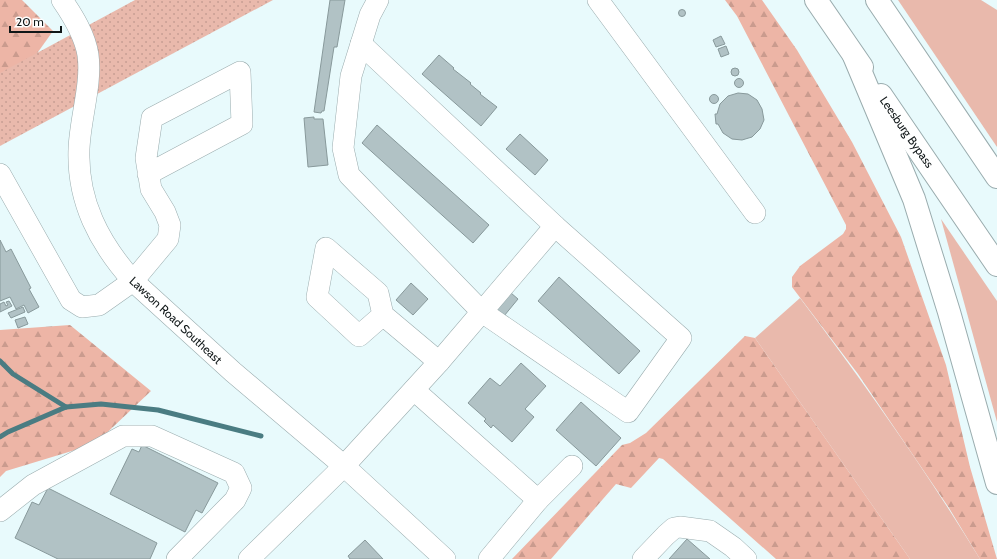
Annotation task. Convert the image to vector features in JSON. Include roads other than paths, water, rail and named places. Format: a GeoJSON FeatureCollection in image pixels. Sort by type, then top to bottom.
{"type":"FeatureCollection","features":[{"type":"Feature","properties":{"kind":"highway","name":"Leesburg Bypass"},"geometry":{"type":"LineString","coordinates":[[816,0],[997,265]]}},
{"type":"Feature","properties":{"kind":"highway"},"geometry":{"type":"LineString","coordinates":[[877,0],[997,177]]}},
{"type":"Feature","properties":{"kind":"highway"},"geometry":{"type":"LineString","coordinates":[[854,56],[916,206],[947,304],[997,483]]}},
{"type":"Feature","properties":{"kind":"street","name":"Lawson Road Southeast"},"geometry":{"type":"LineString","coordinates":[[62,0],[76,23],[88,54],[87,85],[79,148],[79,163],[84,199],[105,246],[133,281],[233,372],[344,466],[445,559]]}},
{"type":"Feature","properties":{"kind":"street"},"geometry":{"type":"LineString","coordinates":[[361,44],[556,226],[681,338],[628,412],[482,312],[349,175],[343,148],[351,76],[370,15],[378,0]]}},
{"type":"Feature","properties":{"kind":"street"},"geometry":{"type":"LineString","coordinates":[[598,0],[755,213]]}},
{"type":"Feature","properties":{"kind":"street"},"geometry":{"type":"LineString","coordinates":[[0,174],[71,300],[82,307],[99,305],[133,281],[168,239],[170,226],[165,212],[151,189],[148,174],[146,158],[152,118],[240,72],[242,124],[148,174]]}},
{"type":"Feature","properties":{"kind":"street"},"geometry":{"type":"LineString","coordinates":[[249,559],[344,466],[439,362],[556,226]]}},
{"type":"Feature","properties":{"kind":"street"},"geometry":{"type":"LineString","coordinates":[[383,315],[439,362]]}},
{"type":"Feature","properties":{"kind":"street"},"geometry":{"type":"LineString","coordinates":[[414,390],[538,500]]}},
{"type":"Feature","properties":{"kind":"street"},"geometry":{"type":"LineString","coordinates":[[0,511],[34,485],[123,436],[152,436],[234,473],[241,488],[236,500],[177,559]]}},
{"type":"Feature","properties":{"kind":"street"},"geometry":{"type":"LineString","coordinates":[[489,559],[538,500],[572,466]]}},
{"type":"Feature","properties":{"kind":"street"},"geometry":{"type":"LineString","coordinates":[[643,559],[670,531],[674,528],[680,527],[710,531],[733,547],[746,559]]}},
{"type":"Feature","properties":{"kind":"waterway"},"geometry":{"type":"LineString","coordinates":[[0,361],[13,374],[66,407]]}},
{"type":"Feature","properties":{"kind":"waterway"},"geometry":{"type":"LineString","coordinates":[[0,437],[8,432],[66,407],[101,404],[158,410],[261,436]]}}]}
